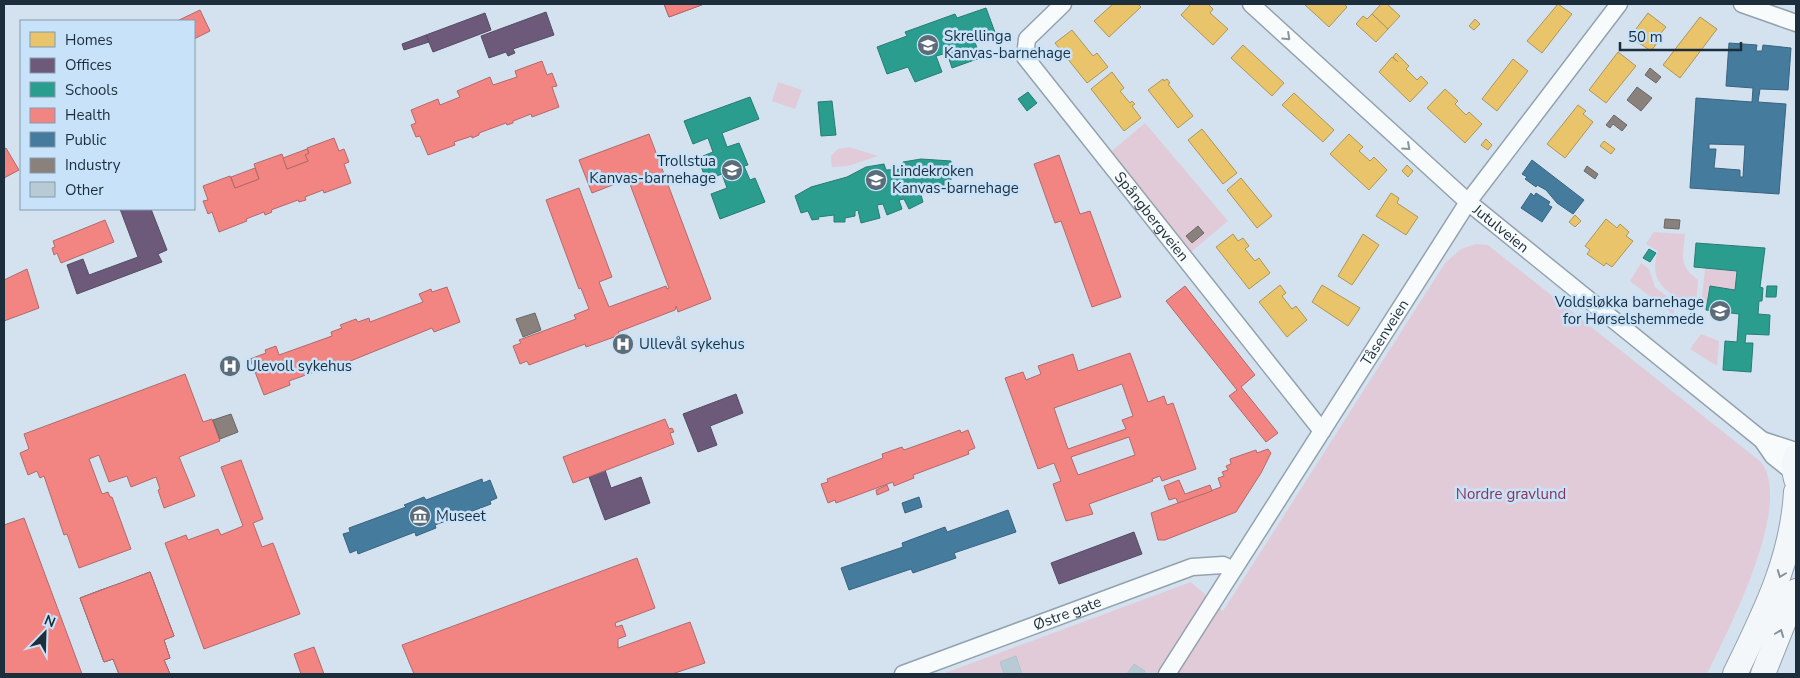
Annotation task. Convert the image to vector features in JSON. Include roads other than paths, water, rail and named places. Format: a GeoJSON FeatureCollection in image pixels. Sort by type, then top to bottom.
{"type":"FeatureCollection","features":[{"type":"Feature","properties":{"kind":"main road"},"geometry":{"type":"LineString","coordinates":[[1735,674],[1782,571],[1796,517],[1796,470]]}},
{"type":"Feature","properties":{"kind":"main road"},"geometry":{"type":"LineString","coordinates":[[1763,674],[1794,603]]}},
{"type":"Feature","properties":{"kind":"street","name":"Spångbergveien"},"geometry":{"type":"LineString","coordinates":[[1063,4],[1027,39],[1025,57],[1322,431]]}},
{"type":"Feature","properties":{"kind":"street","name":"Jutulveien"},"geometry":{"type":"LineString","coordinates":[[1251,4],[1468,202],[1762,440],[1773,456],[1796,470]]}},
{"type":"Feature","properties":{"kind":"street","name":"Tåsenveien"},"geometry":{"type":"LineString","coordinates":[[1167,674],[1468,202],[1620,4]]}},
{"type":"Feature","properties":{"kind":"street"},"geometry":{"type":"LineString","coordinates":[[1742,4],[1796,23]]}},
{"type":"Feature","properties":{"kind":"street","name":"Østre gate"},"geometry":{"type":"LineString","coordinates":[[903,674],[1192,567],[1223,565],[1233,570]]}},
{"type":"Feature","properties":{"kind":"place","name":"Skrellinga Kanvas-barnehage"},"geometry":{"type":"Point","coordinates":[928,45]}},
{"type":"Feature","properties":{"kind":"place","name":"Trollstua Kanvas-barnehage"},"geometry":{"type":"Point","coordinates":[732,170]}},
{"type":"Feature","properties":{"kind":"place","name":"Lindekroken Kanvas-barnehage"},"geometry":{"type":"Point","coordinates":[876,180]}},
{"type":"Feature","properties":{"kind":"place","name":"Voldsløkka barnehage for Hørselshemmede"},"geometry":{"type":"Point","coordinates":[1720,311]}},
{"type":"Feature","properties":{"kind":"place","name":"Ullevål sykehus"},"geometry":{"type":"Point","coordinates":[623,344]}},
{"type":"Feature","properties":{"kind":"place","name":"Ulevoll sykehus"},"geometry":{"type":"Point","coordinates":[230,366]}},
{"type":"Feature","properties":{"kind":"place","name":"Museet"},"geometry":{"type":"Point","coordinates":[420,516]}},
{"type":"Feature","properties":{"kind":"park label","name":"Nordre gravlund"},"geometry":{"type":"Point","coordinates":[1511,494]}}]}
